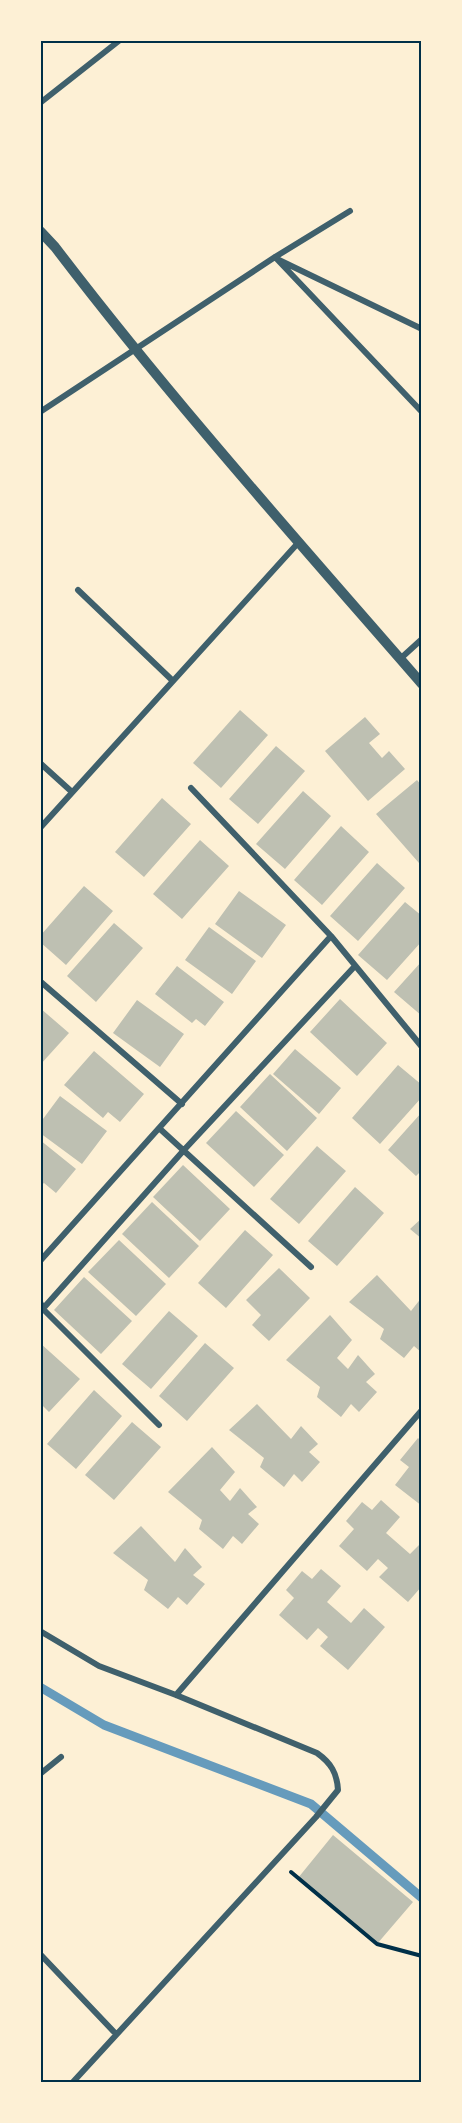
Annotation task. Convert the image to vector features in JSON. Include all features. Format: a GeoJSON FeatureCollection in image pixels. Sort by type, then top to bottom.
{"type":"FeatureCollection","features":[{"type":"Feature","properties":{"kind":"street"},"geometry":{"type":"LineString","coordinates":[[40,103],[120,40]]}},
{"type":"Feature","properties":{"kind":"street"},"geometry":{"type":"LineString","coordinates":[[40,412],[275,257],[350,211]]}},
{"type":"Feature","properties":{"kind":"street"},"geometry":{"type":"LineString","coordinates":[[40,231],[55,246],[136,350],[298,543],[422,684]]}},
{"type":"Feature","properties":{"kind":"street"},"geometry":{"type":"LineString","coordinates":[[275,257],[422,330]]}},
{"type":"Feature","properties":{"kind":"street"},"geometry":{"type":"LineString","coordinates":[[275,257],[422,412]]}},
{"type":"Feature","properties":{"kind":"street"},"geometry":{"type":"LineString","coordinates":[[40,828],[298,543]]}},
{"type":"Feature","properties":{"kind":"street"},"geometry":{"type":"LineString","coordinates":[[78,591],[173,681]]}},
{"type":"Feature","properties":{"kind":"street"},"geometry":{"type":"LineString","coordinates":[[400,659],[422,639]]}},
{"type":"Feature","properties":{"kind":"street"},"geometry":{"type":"LineString","coordinates":[[40,763],[72,792]]}},
{"type":"Feature","properties":{"kind":"street"},"geometry":{"type":"LineString","coordinates":[[191,788],[331,936],[422,1047]]}},
{"type":"Feature","properties":{"kind":"street"},"geometry":{"type":"LineString","coordinates":[[40,1261],[331,936]]}},
{"type":"Feature","properties":{"kind":"street"},"geometry":{"type":"LineString","coordinates":[[42,1311],[184,1150],[356,966]]}},
{"type":"Feature","properties":{"kind":"street"},"geometry":{"type":"LineString","coordinates":[[41,982],[182,1104]]}},
{"type":"Feature","properties":{"kind":"street"},"geometry":{"type":"LineString","coordinates":[[159,1128],[310,1267]]}},
{"type":"Feature","properties":{"kind":"street"},"geometry":{"type":"LineString","coordinates":[[40,1302],[42,1311],[159,1425]]}},
{"type":"Feature","properties":{"kind":"street"},"geometry":{"type":"LineString","coordinates":[[176,1695],[422,1410]]}},
{"type":"Feature","properties":{"kind":"street"},"geometry":{"type":"LineString","coordinates":[[40,1631],[99,1666],[317,1753],[327,1760],[338,1781],[338,1790],[316,1817],[73,2082]]}},
{"type":"Feature","properties":{"kind":"street"},"geometry":{"type":"LineString","coordinates":[[40,1774],[61,1757]]}},
{"type":"Feature","properties":{"kind":"street"},"geometry":{"type":"LineString","coordinates":[[40,1954],[116,2034]]}},
{"type":"Feature","properties":{"kind":"path"},"geometry":{"type":"LineString","coordinates":[[277,1860],[377,1944],[422,1956]]}},
{"type":"Feature","properties":{"kind":"building"},"geometry":{"type":"Polygon","coordinates":[[[240,710],[268,735],[221,788],[193,763],[240,710]]]}},
{"type":"Feature","properties":{"kind":"building"},"geometry":{"type":"Polygon","coordinates":[[[365,717],[380,734],[369,743],[382,758],[389,751],[405,769],[368,801],[325,751],[365,717]]]}},
{"type":"Feature","properties":{"kind":"building"},"geometry":{"type":"Polygon","coordinates":[[[276,746],[305,771],[258,824],[229,799],[276,746]]]}},
{"type":"Feature","properties":{"kind":"building"},"geometry":{"type":"Polygon","coordinates":[[[417,780],[422,786],[422,861],[419,863],[376,814],[417,780]]]}},
{"type":"Feature","properties":{"kind":"building"},"geometry":{"type":"Polygon","coordinates":[[[303,791],[331,816],[285,869],[256,844],[303,791]]]}},
{"type":"Feature","properties":{"kind":"building"},"geometry":{"type":"Polygon","coordinates":[[[162,798],[191,824],[144,877],[115,852],[162,798]]]}},
{"type":"Feature","properties":{"kind":"building"},"geometry":{"type":"Polygon","coordinates":[[[341,826],[369,852],[322,905],[294,880],[341,826]]]}},
{"type":"Feature","properties":{"kind":"building"},"geometry":{"type":"Polygon","coordinates":[[[200,840],[229,866],[182,919],[153,894],[200,840]]]}},
{"type":"Feature","properties":{"kind":"building"},"geometry":{"type":"Polygon","coordinates":[[[377,863],[405,888],[358,941],[330,916],[377,863]]]}},
{"type":"Feature","properties":{"kind":"building"},"geometry":{"type":"Polygon","coordinates":[[[84,886],[113,911],[66,965],[40,942],[40,936],[84,886]]]}},
{"type":"Feature","properties":{"kind":"building"},"geometry":{"type":"Polygon","coordinates":[[[239,891],[286,925],[262,958],[215,924],[239,891]]]}},
{"type":"Feature","properties":{"kind":"building"},"geometry":{"type":"Polygon","coordinates":[[[405,902],[422,916],[422,941],[387,980],[358,955],[405,902]]]}},
{"type":"Feature","properties":{"kind":"building"},"geometry":{"type":"Polygon","coordinates":[[[114,923],[143,948],[96,1002],[67,976],[114,923]]]}},
{"type":"Feature","properties":{"kind":"building"},"geometry":{"type":"Polygon","coordinates":[[[209,927],[256,961],[232,994],[185,960],[209,927]]]}},
{"type":"Feature","properties":{"kind":"building"},"geometry":{"type":"Polygon","coordinates":[[[422,961],[422,1016],[394,992],[422,961]]]}},
{"type":"Feature","properties":{"kind":"building"},"geometry":{"type":"Polygon","coordinates":[[[177,966],[224,1002],[205,1026],[196,1019],[192,1023],[155,994],[177,966]]]}},
{"type":"Feature","properties":{"kind":"building"},"geometry":{"type":"Polygon","coordinates":[[[340,999],[387,1043],[357,1076],[310,1032],[340,999]]]}},
{"type":"Feature","properties":{"kind":"building"},"geometry":{"type":"Polygon","coordinates":[[[137,1000],[184,1034],[160,1067],[113,1033],[137,1000]]]}},
{"type":"Feature","properties":{"kind":"building"},"geometry":{"type":"Polygon","coordinates":[[[40,1008],[69,1033],[40,1065],[40,1008]]]}},
{"type":"Feature","properties":{"kind":"building"},"geometry":{"type":"Polygon","coordinates":[[[295,1049],[341,1088],[319,1114],[273,1074],[295,1049]]]}},
{"type":"Feature","properties":{"kind":"building"},"geometry":{"type":"Polygon","coordinates":[[[94,1051],[144,1094],[120,1122],[108,1112],[103,1118],[64,1085],[94,1051]]]}},
{"type":"Feature","properties":{"kind":"building"},"geometry":{"type":"Polygon","coordinates":[[[398,1065],[422,1085],[422,1097],[380,1144],[352,1118],[398,1065]]]}},
{"type":"Feature","properties":{"kind":"building"},"geometry":{"type":"Polygon","coordinates":[[[270,1074],[317,1118],[287,1151],[240,1107],[270,1074]]]}},
{"type":"Feature","properties":{"kind":"building"},"geometry":{"type":"Polygon","coordinates":[[[60,1096],[107,1131],[82,1164],[40,1133],[40,1123],[60,1096]]]}},
{"type":"Feature","properties":{"kind":"building"},"geometry":{"type":"Polygon","coordinates":[[[236,1111],[284,1155],[254,1187],[206,1143],[236,1111]]]}},
{"type":"Feature","properties":{"kind":"building"},"geometry":{"type":"Polygon","coordinates":[[[422,1112],[422,1170],[416,1176],[388,1150],[422,1112]]]}},
{"type":"Feature","properties":{"kind":"building"},"geometry":{"type":"Polygon","coordinates":[[[40,1140],[76,1169],[56,1193],[44,1183],[40,1186],[40,1140]]]}},
{"type":"Feature","properties":{"kind":"building"},"geometry":{"type":"Polygon","coordinates":[[[317,1146],[346,1171],[299,1224],[270,1199],[317,1146]]]}},
{"type":"Feature","properties":{"kind":"building"},"geometry":{"type":"Polygon","coordinates":[[[183,1165],[230,1209],[200,1241],[153,1197],[183,1165]]]}},
{"type":"Feature","properties":{"kind":"building"},"geometry":{"type":"Polygon","coordinates":[[[355,1187],[384,1213],[337,1266],[308,1241],[355,1187]]]}},
{"type":"Feature","properties":{"kind":"building"},"geometry":{"type":"Polygon","coordinates":[[[152,1202],[199,1246],[169,1278],[122,1234],[152,1202]]]}},
{"type":"Feature","properties":{"kind":"building"},"geometry":{"type":"Polygon","coordinates":[[[422,1218],[422,1239],[410,1229],[422,1218]]]}},
{"type":"Feature","properties":{"kind":"building"},"geometry":{"type":"Polygon","coordinates":[[[245,1230],[273,1255],[226,1308],[198,1283],[245,1230]]]}},
{"type":"Feature","properties":{"kind":"building"},"geometry":{"type":"Polygon","coordinates":[[[119,1240],[166,1284],[136,1316],[88,1272],[119,1240]]]}},
{"type":"Feature","properties":{"kind":"building"},"geometry":{"type":"Polygon","coordinates":[[[279,1268],[310,1298],[269,1341],[252,1325],[261,1315],[246,1300],[279,1268]]]}},
{"type":"Feature","properties":{"kind":"building"},"geometry":{"type":"Polygon","coordinates":[[[377,1275],[411,1311],[422,1297],[422,1353],[414,1346],[404,1358],[380,1339],[384,1329],[349,1302],[377,1275]]]}},
{"type":"Feature","properties":{"kind":"building"},"geometry":{"type":"Polygon","coordinates":[[[84,1277],[132,1321],[101,1354],[54,1310],[84,1277]]]}},
{"type":"Feature","properties":{"kind":"building"},"geometry":{"type":"Polygon","coordinates":[[[169,1311],[198,1336],[151,1389],[122,1364],[169,1311]]]}},
{"type":"Feature","properties":{"kind":"building"},"geometry":{"type":"Polygon","coordinates":[[[330,1315],[352,1340],[337,1358],[348,1369],[358,1355],[375,1374],[366,1382],[377,1392],[359,1412],[351,1404],[341,1417],[317,1397],[320,1387],[286,1360],[330,1315]]]}},
{"type":"Feature","properties":{"kind":"building"},"geometry":{"type":"Polygon","coordinates":[[[40,1343],[80,1379],[49,1412],[40,1403],[40,1343]]]}},
{"type":"Feature","properties":{"kind":"building"},"geometry":{"type":"Polygon","coordinates":[[[205,1343],[234,1368],[187,1421],[159,1396],[205,1343]]]}},
{"type":"Feature","properties":{"kind":"building"},"geometry":{"type":"Polygon","coordinates":[[[94,1390],[122,1416],[76,1469],[47,1444],[94,1390]]]}},
{"type":"Feature","properties":{"kind":"building"},"geometry":{"type":"Polygon","coordinates":[[[257,1404],[291,1439],[301,1426],[318,1444],[309,1452],[320,1462],[302,1482],[294,1474],[284,1487],[260,1467],[264,1458],[229,1430],[257,1404]]]}},
{"type":"Feature","properties":{"kind":"building"},"geometry":{"type":"Polygon","coordinates":[[[132,1422],[161,1447],[114,1500],[85,1475],[132,1422]]]}},
{"type":"Feature","properties":{"kind":"building"},"geometry":{"type":"Polygon","coordinates":[[[418,1438],[422,1442],[422,1506],[395,1485],[409,1467],[400,1460],[418,1438]]]}},
{"type":"Feature","properties":{"kind":"building"},"geometry":{"type":"Polygon","coordinates":[[[212,1447],[235,1472],[220,1490],[230,1501],[240,1488],[257,1507],[248,1514],[259,1524],[242,1544],[233,1536],[223,1549],[199,1529],[202,1520],[168,1492],[212,1447]]]}},
{"type":"Feature","properties":{"kind":"building"},"geometry":{"type":"Polygon","coordinates":[[[381,1500],[400,1517],[386,1533],[410,1554],[422,1542],[422,1586],[408,1602],[379,1577],[388,1568],[378,1559],[367,1571],[339,1546],[354,1529],[346,1521],[362,1502],[372,1510],[381,1500]]]}},
{"type":"Feature","properties":{"kind":"building"},"geometry":{"type":"Polygon","coordinates":[[[141,1526],[175,1562],[185,1548],[202,1567],[193,1575],[205,1584],[187,1605],[178,1597],[168,1609],[144,1590],[148,1580],[113,1553],[141,1526]]]}},
{"type":"Feature","properties":{"kind":"building"},"geometry":{"type":"Polygon","coordinates":[[[321,1569],[341,1586],[327,1602],[351,1623],[364,1608],[385,1627],[348,1670],[320,1646],[328,1637],[318,1628],[307,1640],[279,1615],[294,1598],[286,1590],[302,1571],[312,1579],[321,1569]]]}},
{"type":"Feature","properties":{"kind":"building"},"geometry":{"type":"Polygon","coordinates":[[[333,1835],[413,1902],[377,1944],[298,1878],[333,1835]]]}},
{"type":"Feature","properties":{"kind":"waterway"},"geometry":{"type":"LineString","coordinates":[[40,1687],[104,1725],[311,1804],[422,1898]]}}]}
